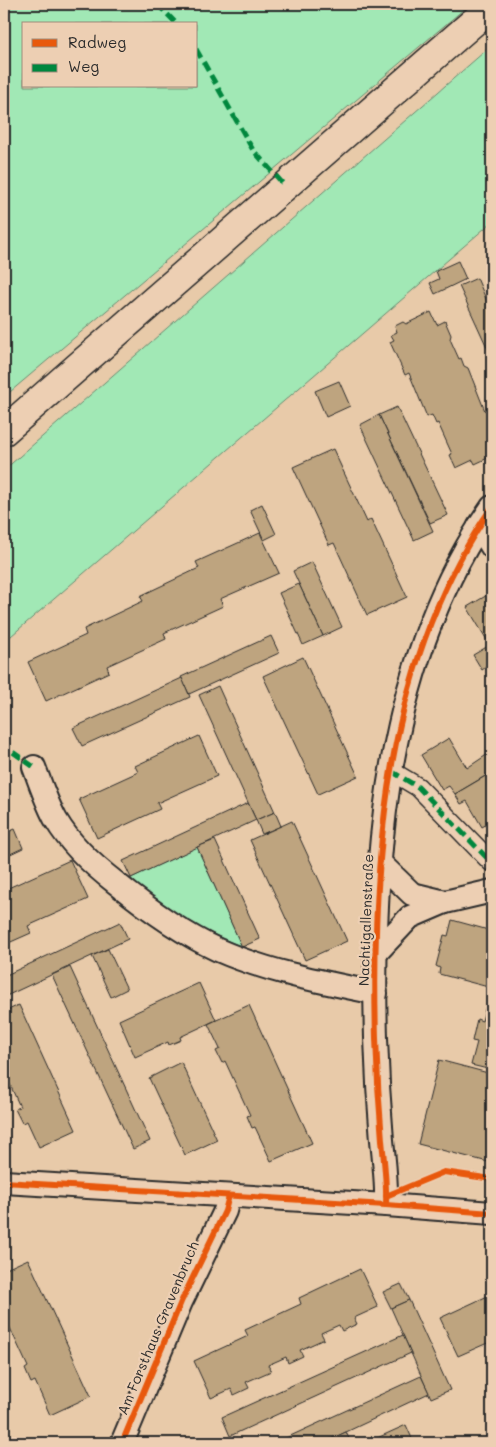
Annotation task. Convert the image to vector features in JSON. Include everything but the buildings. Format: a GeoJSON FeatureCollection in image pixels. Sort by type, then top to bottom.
{"type":"FeatureCollection","features":[{"type":"Feature","properties":{"kind":"main road"},"geometry":{"type":"LineString","coordinates":[[4,431],[492,6]]}},
{"type":"Feature","properties":{"kind":"street","name":"Nachtigallenstraße"},"geometry":{"type":"LineString","coordinates":[[386,1204],[377,1073],[375,954],[379,862],[391,771],[410,686],[426,638],[441,601],[479,526],[492,507]]}},
{"type":"Feature","properties":{"kind":"street"},"geometry":{"type":"LineString","coordinates":[[479,526],[492,547]]}},
{"type":"Feature","properties":{"kind":"street","name":"Nachtigallenstraße"},"geometry":{"type":"LineString","coordinates":[[34,768],[54,815],[64,832],[104,874],[160,917],[218,950],[244,960],[287,974],[376,993]]}},
{"type":"Feature","properties":{"kind":"street"},"geometry":{"type":"LineString","coordinates":[[391,771],[418,787],[491,862]]}},
{"type":"Feature","properties":{"kind":"street","name":"Nachtigallenstraße"},"geometry":{"type":"LineString","coordinates":[[379,862],[412,894],[445,902]]}},
{"type":"Feature","properties":{"kind":"street","name":"Nachtigallenstraße"},"geometry":{"type":"LineString","coordinates":[[375,954],[410,917],[445,902],[492,892]]}},
{"type":"Feature","properties":{"kind":"street"},"geometry":{"type":"LineString","coordinates":[[4,1182],[386,1204],[492,1213]]}},
{"type":"Feature","properties":{"kind":"street","name":"Am Forsthaus Gravenbruch"},"geometry":{"type":"LineString","coordinates":[[122,1443],[178,1308],[225,1211],[228,1196]]}},
{"type":"Feature","properties":{"kind":"green space"},"geometry":{"type":"Polygon","coordinates":[[[4,4],[470,4],[4,397],[4,4]]]}},
{"type":"Feature","properties":{"kind":"green space"},"geometry":{"type":"Polygon","coordinates":[[[492,45],[492,222],[4,642],[4,470],[492,45]]]}},
{"type":"Feature","properties":{"kind":"green space"},"geometry":{"type":"Polygon","coordinates":[[[197,847],[242,947],[168,910],[142,890],[131,878],[197,847]]]}},
{"type":"Feature","properties":{"kind":"marked path"},"geometry":{"type":"LineString","coordinates":[[157,4],[175,22]]}},
{"type":"Feature","properties":{"kind":"marked path"},"geometry":{"type":"LineString","coordinates":[[198,53],[253,150],[285,186]]}},
{"type":"Feature","properties":{"kind":"marked path"},"geometry":{"type":"LineString","coordinates":[[4,741],[7,748],[34,767]]}},
{"type":"Feature","properties":{"kind":"marked path"},"geometry":{"type":"LineString","coordinates":[[391,771],[418,787],[491,862]]}},
{"type":"Feature","properties":{"kind":"cycle path"},"geometry":{"type":"LineString","coordinates":[[386,1205],[386,1181],[377,1064],[375,970],[377,900],[392,762],[407,694],[428,629],[456,566],[492,507]]}},
{"type":"Feature","properties":{"kind":"cycle path"},"geometry":{"type":"LineString","coordinates":[[386,1196],[444,1172],[492,1179]]}},
{"type":"Feature","properties":{"kind":"cycle path"},"geometry":{"type":"LineString","coordinates":[[4,1182],[492,1213]]}},
{"type":"Feature","properties":{"kind":"cycle path"},"geometry":{"type":"LineString","coordinates":[[122,1443],[181,1302],[225,1211],[229,1196]]}}]}
